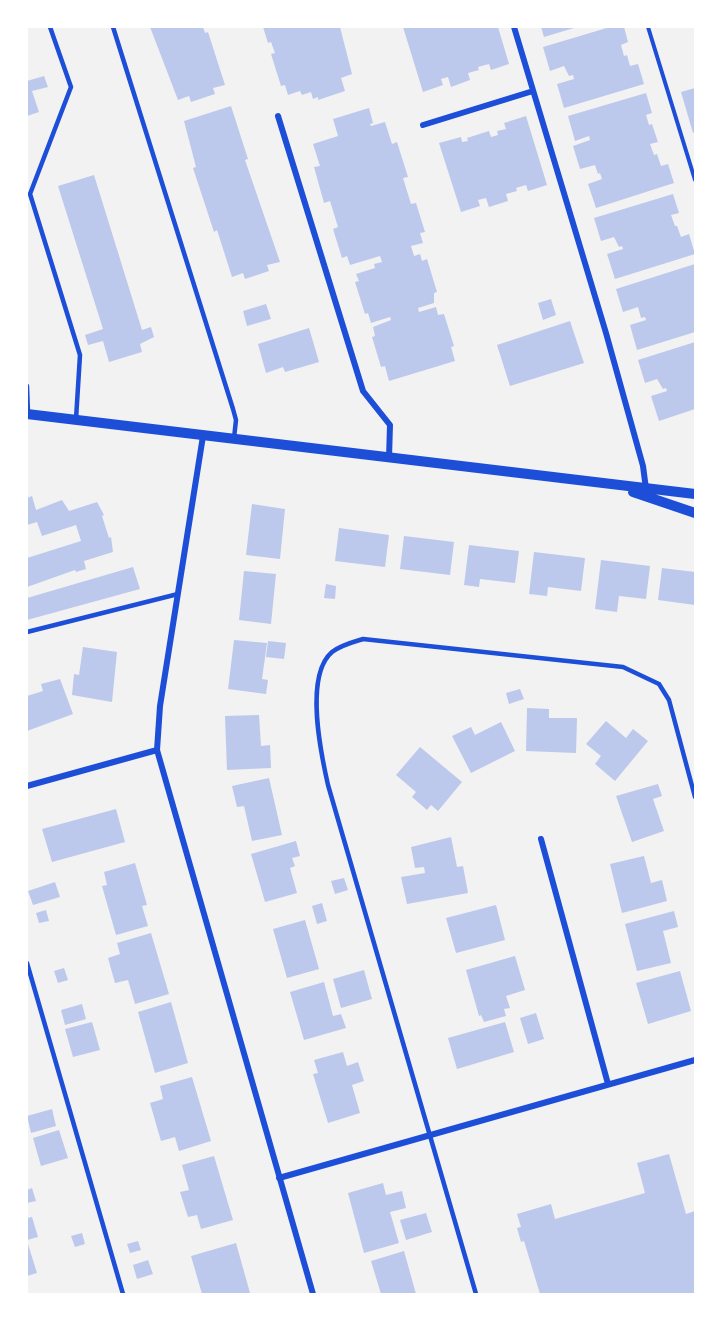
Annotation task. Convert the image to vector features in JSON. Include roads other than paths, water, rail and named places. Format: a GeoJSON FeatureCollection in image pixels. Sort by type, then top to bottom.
{"type":"FeatureCollection","features":[{"type":"Feature","properties":{"kind":"street"},"geometry":{"type":"LineString","coordinates":[[514,27],[644,466],[646,489]]}},
{"type":"Feature","properties":{"kind":"street"},"geometry":{"type":"LineString","coordinates":[[423,125],[533,91]]}},
{"type":"Feature","properties":{"kind":"street"},"geometry":{"type":"LineString","coordinates":[[278,116],[363,391],[390,425],[389,459]]}},
{"type":"Feature","properties":{"kind":"street"},"geometry":{"type":"LineString","coordinates":[[27,414],[695,494]]}},
{"type":"Feature","properties":{"kind":"street"},"geometry":{"type":"LineString","coordinates":[[203,436],[160,706],[157,750],[313,1294]]}},
{"type":"Feature","properties":{"kind":"street"},"geometry":{"type":"LineString","coordinates":[[616,486],[695,513]]}},
{"type":"Feature","properties":{"kind":"street"},"geometry":{"type":"LineString","coordinates":[[27,786],[157,750]]}},
{"type":"Feature","properties":{"kind":"street"},"geometry":{"type":"LineString","coordinates":[[542,839],[608,1084]]}},
{"type":"Feature","properties":{"kind":"street"},"geometry":{"type":"LineString","coordinates":[[279,1178],[695,1060]]}},
{"type":"Feature","properties":{"kind":"lane"},"geometry":{"type":"LineString","coordinates":[[50,27],[71,87],[30,194],[80,355],[76,420]]}},
{"type":"Feature","properties":{"kind":"lane"},"geometry":{"type":"LineString","coordinates":[[113,27],[236,420],[234,440]]}},
{"type":"Feature","properties":{"kind":"lane"},"geometry":{"type":"LineString","coordinates":[[27,386],[27,414]]}},
{"type":"Feature","properties":{"kind":"lane"},"geometry":{"type":"LineString","coordinates":[[27,632],[178,594]]}},
{"type":"Feature","properties":{"kind":"lane"},"geometry":{"type":"LineString","coordinates":[[476,1294],[328,785],[319,746],[317,709],[323,664],[332,652],[363,639],[623,667],[643,674],[659,684],[669,700],[695,797]]}},
{"type":"Feature","properties":{"kind":"lane"},"geometry":{"type":"LineString","coordinates":[[27,963],[123,1294]]}}]}
